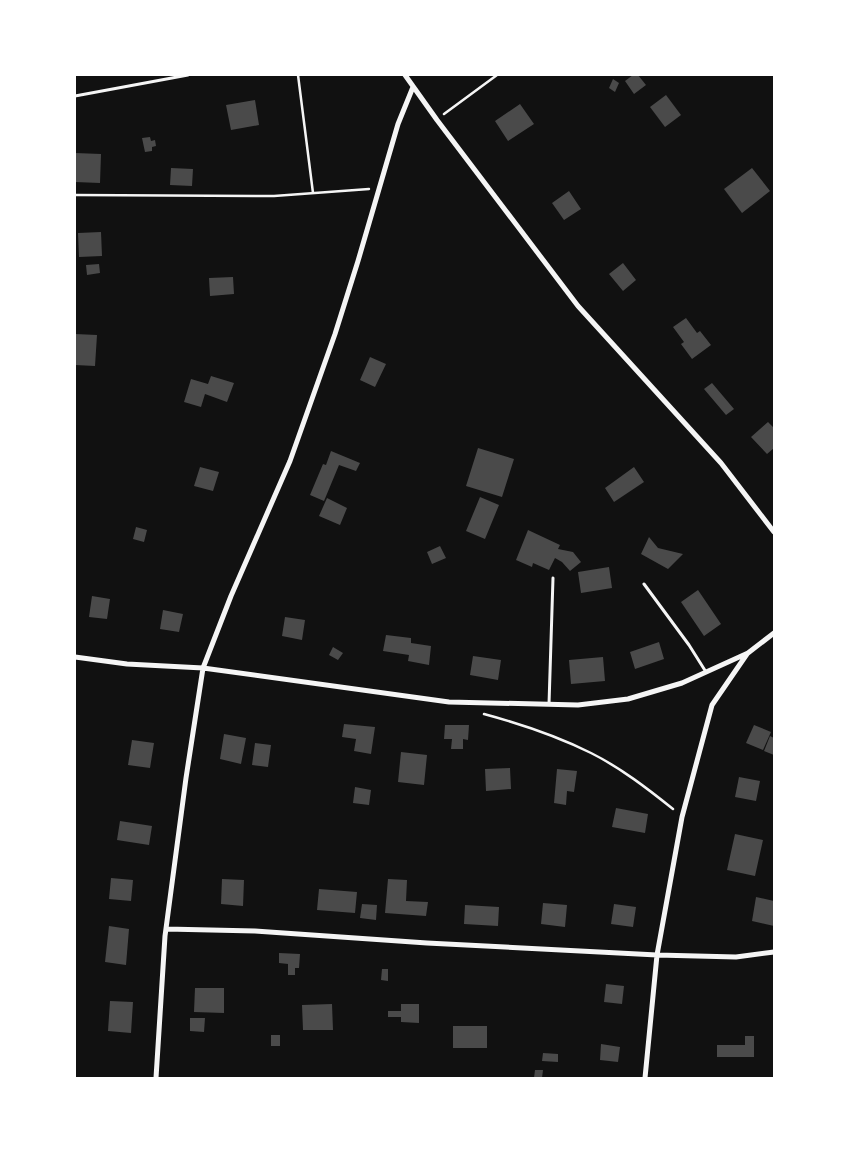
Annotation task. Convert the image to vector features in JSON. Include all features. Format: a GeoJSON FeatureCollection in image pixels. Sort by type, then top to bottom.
{"type":"FeatureCollection","features":[{"type":"Feature","properties":{"kind":"street"},"geometry":{"type":"LineString","coordinates":[[405,75],[578,306],[721,463],[774,532]]}},
{"type":"Feature","properties":{"kind":"street"},"geometry":{"type":"LineString","coordinates":[[156,1078],[166,930],[203,668],[231,596],[290,461],[338,325],[398,124],[413,87]]}},
{"type":"Feature","properties":{"kind":"street"},"geometry":{"type":"LineString","coordinates":[[75,657],[127,664],[203,668],[450,702],[578,705],[628,699],[682,683],[748,653],[774,633]]}},
{"type":"Feature","properties":{"kind":"street"},"geometry":{"type":"LineString","coordinates":[[645,1078],[657,955],[682,817],[712,705],[748,653]]}},
{"type":"Feature","properties":{"kind":"street"},"geometry":{"type":"LineString","coordinates":[[166,930],[255,932],[657,955],[736,957],[774,952]]}},
{"type":"Feature","properties":{"kind":"lane"},"geometry":{"type":"LineString","coordinates":[[75,96],[188,75]]}},
{"type":"Feature","properties":{"kind":"lane"},"geometry":{"type":"LineString","coordinates":[[549,705],[553,578]]}},
{"type":"Feature","properties":{"kind":"lane"},"geometry":{"type":"LineString","coordinates":[[644,584],[689,645],[706,673]]}},
{"type":"Feature","properties":{"kind":"path"},"geometry":{"type":"LineString","coordinates":[[298,75],[313,193]]}},
{"type":"Feature","properties":{"kind":"path"},"geometry":{"type":"LineString","coordinates":[[437,120],[497,75]]}},
{"type":"Feature","properties":{"kind":"path"},"geometry":{"type":"LineString","coordinates":[[75,195],[274,196],[378,189]]}},
{"type":"Feature","properties":{"kind":"path"},"geometry":{"type":"LineString","coordinates":[[477,712],[557,737],[593,754],[645,787],[682,817]]}},
{"type":"Feature","properties":{"kind":"building"},"geometry":{"type":"Polygon","coordinates":[[[633,75],[638,75],[646,85],[634,94],[625,81],[633,75]]]}},
{"type":"Feature","properties":{"kind":"building"},"geometry":{"type":"Polygon","coordinates":[[[613,79],[619,83],[615,92],[609,88],[613,79]]]}},
{"type":"Feature","properties":{"kind":"building"},"geometry":{"type":"Polygon","coordinates":[[[666,95],[681,115],[665,127],[650,107],[666,95]]]}},
{"type":"Feature","properties":{"kind":"building"},"geometry":{"type":"Polygon","coordinates":[[[255,100],[259,125],[231,130],[226,105],[255,100]]]}},
{"type":"Feature","properties":{"kind":"building"},"geometry":{"type":"Polygon","coordinates":[[[520,104],[534,124],[508,141],[495,121],[520,104]]]}},
{"type":"Feature","properties":{"kind":"building"},"geometry":{"type":"Polygon","coordinates":[[[150,137],[151,141],[155,140],[156,146],[152,147],[152,151],[145,152],[142,138],[150,137]]]}},
{"type":"Feature","properties":{"kind":"building"},"geometry":{"type":"Polygon","coordinates":[[[75,153],[101,154],[100,183],[75,182],[75,153]]]}},
{"type":"Feature","properties":{"kind":"building"},"geometry":{"type":"Polygon","coordinates":[[[171,168],[193,169],[192,186],[170,185],[171,168]]]}},
{"type":"Feature","properties":{"kind":"building"},"geometry":{"type":"Polygon","coordinates":[[[752,168],[770,191],[742,213],[724,189],[752,168]]]}},
{"type":"Feature","properties":{"kind":"building"},"geometry":{"type":"Polygon","coordinates":[[[569,191],[581,209],[564,220],[552,203],[569,191]]]}},
{"type":"Feature","properties":{"kind":"building"},"geometry":{"type":"Polygon","coordinates":[[[101,232],[102,256],[79,257],[78,233],[101,232]]]}},
{"type":"Feature","properties":{"kind":"building"},"geometry":{"type":"Polygon","coordinates":[[[623,263],[636,280],[623,291],[609,274],[623,263]]]}},
{"type":"Feature","properties":{"kind":"building"},"geometry":{"type":"Polygon","coordinates":[[[99,264],[100,273],[87,275],[86,265],[99,264]]]}},
{"type":"Feature","properties":{"kind":"building"},"geometry":{"type":"Polygon","coordinates":[[[233,277],[234,294],[210,296],[209,278],[233,277]]]}},
{"type":"Feature","properties":{"kind":"building"},"geometry":{"type":"Polygon","coordinates":[[[686,318],[697,333],[700,331],[711,345],[692,359],[681,344],[684,342],[673,327],[686,318]]]}},
{"type":"Feature","properties":{"kind":"building"},"geometry":{"type":"Polygon","coordinates":[[[75,334],[97,335],[95,366],[75,365],[75,334]]]}},
{"type":"Feature","properties":{"kind":"building"},"geometry":{"type":"Polygon","coordinates":[[[370,357],[386,364],[375,387],[360,380],[370,357]]]}},
{"type":"Feature","properties":{"kind":"building"},"geometry":{"type":"Polygon","coordinates":[[[211,376],[234,383],[227,402],[205,394],[201,407],[184,402],[191,379],[208,384],[211,376]]]}},
{"type":"Feature","properties":{"kind":"building"},"geometry":{"type":"Polygon","coordinates":[[[712,383],[734,409],[726,415],[704,389],[712,383]]]}},
{"type":"Feature","properties":{"kind":"building"},"geometry":{"type":"Polygon","coordinates":[[[768,422],[774,428],[774,448],[767,454],[751,437],[768,422]]]}},
{"type":"Feature","properties":{"kind":"building"},"geometry":{"type":"Polygon","coordinates":[[[478,448],[514,459],[502,497],[466,486],[478,448]]]}},
{"type":"Feature","properties":{"kind":"building"},"geometry":{"type":"Polygon","coordinates":[[[331,451],[360,463],[356,471],[339,465],[324,501],[310,495],[323,464],[326,465],[331,451]]]}},
{"type":"Feature","properties":{"kind":"building"},"geometry":{"type":"Polygon","coordinates":[[[200,467],[219,472],[213,491],[194,486],[200,467]]]}},
{"type":"Feature","properties":{"kind":"building"},"geometry":{"type":"Polygon","coordinates":[[[634,467],[644,482],[614,502],[605,488],[634,467]]]}},
{"type":"Feature","properties":{"kind":"building"},"geometry":{"type":"Polygon","coordinates":[[[480,497],[499,505],[485,539],[466,531],[480,497]]]}},
{"type":"Feature","properties":{"kind":"building"},"geometry":{"type":"Polygon","coordinates":[[[327,498],[347,508],[340,525],[319,516],[327,498]]]}},
{"type":"Feature","properties":{"kind":"building"},"geometry":{"type":"Polygon","coordinates":[[[136,527],[147,530],[144,542],[133,539],[136,527]]]}},
{"type":"Feature","properties":{"kind":"building"},"geometry":{"type":"Polygon","coordinates":[[[528,530],[560,545],[558,549],[573,552],[581,562],[570,571],[562,562],[555,558],[549,570],[533,563],[532,567],[516,560],[528,530]]]}},
{"type":"Feature","properties":{"kind":"building"},"geometry":{"type":"Polygon","coordinates":[[[649,537],[658,548],[683,554],[668,569],[641,554],[649,537]]]}},
{"type":"Feature","properties":{"kind":"building"},"geometry":{"type":"Polygon","coordinates":[[[440,546],[446,558],[432,564],[427,552],[440,546]]]}},
{"type":"Feature","properties":{"kind":"building"},"geometry":{"type":"Polygon","coordinates":[[[609,567],[612,588],[581,593],[578,572],[609,567]]]}},
{"type":"Feature","properties":{"kind":"building"},"geometry":{"type":"Polygon","coordinates":[[[698,590],[721,624],[704,636],[681,602],[698,590]]]}},
{"type":"Feature","properties":{"kind":"building"},"geometry":{"type":"Polygon","coordinates":[[[92,596],[110,599],[107,619],[89,617],[92,596]]]}},
{"type":"Feature","properties":{"kind":"building"},"geometry":{"type":"Polygon","coordinates":[[[163,610],[183,614],[179,632],[160,629],[163,610]]]}},
{"type":"Feature","properties":{"kind":"building"},"geometry":{"type":"Polygon","coordinates":[[[285,617],[305,620],[302,640],[282,636],[285,617]]]}},
{"type":"Feature","properties":{"kind":"building"},"geometry":{"type":"Polygon","coordinates":[[[386,635],[411,638],[411,643],[431,646],[429,665],[408,661],[409,655],[383,651],[386,635]]]}},
{"type":"Feature","properties":{"kind":"building"},"geometry":{"type":"Polygon","coordinates":[[[659,642],[664,659],[635,669],[630,652],[659,642]]]}},
{"type":"Feature","properties":{"kind":"building"},"geometry":{"type":"Polygon","coordinates":[[[333,647],[343,653],[338,660],[329,655],[333,647]]]}},
{"type":"Feature","properties":{"kind":"building"},"geometry":{"type":"Polygon","coordinates":[[[473,656],[501,660],[498,680],[470,675],[473,656]]]}},
{"type":"Feature","properties":{"kind":"building"},"geometry":{"type":"Polygon","coordinates":[[[603,657],[605,681],[571,684],[569,660],[603,657]]]}},
{"type":"Feature","properties":{"kind":"building"},"geometry":{"type":"Polygon","coordinates":[[[344,724],[375,727],[371,754],[354,751],[356,739],[342,737],[344,724]]]}},
{"type":"Feature","properties":{"kind":"building"},"geometry":{"type":"Polygon","coordinates":[[[445,725],[469,725],[468,740],[463,739],[463,749],[451,749],[452,739],[444,739],[445,725]]]}},
{"type":"Feature","properties":{"kind":"building"},"geometry":{"type":"Polygon","coordinates":[[[754,725],[771,732],[763,750],[746,743],[754,725]]]}},
{"type":"Feature","properties":{"kind":"building"},"geometry":{"type":"Polygon","coordinates":[[[224,734],[246,738],[241,764],[220,759],[224,734]]]}},
{"type":"Feature","properties":{"kind":"building"},"geometry":{"type":"Polygon","coordinates":[[[770,736],[774,738],[774,755],[764,751],[770,736]]]}},
{"type":"Feature","properties":{"kind":"building"},"geometry":{"type":"Polygon","coordinates":[[[132,740],[154,743],[150,768],[128,765],[132,740]]]}},
{"type":"Feature","properties":{"kind":"building"},"geometry":{"type":"Polygon","coordinates":[[[255,743],[271,745],[268,767],[252,765],[255,743]]]}},
{"type":"Feature","properties":{"kind":"building"},"geometry":{"type":"Polygon","coordinates":[[[401,752],[427,755],[424,785],[398,782],[401,752]]]}},
{"type":"Feature","properties":{"kind":"building"},"geometry":{"type":"Polygon","coordinates":[[[510,768],[511,789],[486,791],[485,769],[510,768]]]}},
{"type":"Feature","properties":{"kind":"building"},"geometry":{"type":"Polygon","coordinates":[[[557,769],[577,771],[574,792],[567,791],[566,805],[554,803],[557,769]]]}},
{"type":"Feature","properties":{"kind":"building"},"geometry":{"type":"Polygon","coordinates":[[[739,777],[760,781],[756,801],[735,797],[739,777]]]}},
{"type":"Feature","properties":{"kind":"building"},"geometry":{"type":"Polygon","coordinates":[[[355,787],[371,790],[369,805],[353,803],[355,787]]]}},
{"type":"Feature","properties":{"kind":"building"},"geometry":{"type":"Polygon","coordinates":[[[616,808],[648,814],[645,833],[612,827],[616,808]]]}},
{"type":"Feature","properties":{"kind":"building"},"geometry":{"type":"Polygon","coordinates":[[[120,821],[152,826],[149,845],[117,840],[120,821]]]}},
{"type":"Feature","properties":{"kind":"building"},"geometry":{"type":"Polygon","coordinates":[[[735,834],[763,840],[755,876],[727,870],[735,834]]]}},
{"type":"Feature","properties":{"kind":"building"},"geometry":{"type":"Polygon","coordinates":[[[111,878],[133,880],[131,901],[109,899],[111,878]]]}},
{"type":"Feature","properties":{"kind":"building"},"geometry":{"type":"Polygon","coordinates":[[[222,879],[244,880],[243,906],[221,904],[222,879]]]}},
{"type":"Feature","properties":{"kind":"building"},"geometry":{"type":"Polygon","coordinates":[[[388,879],[407,880],[406,901],[428,902],[426,916],[385,913],[388,879]]]}},
{"type":"Feature","properties":{"kind":"building"},"geometry":{"type":"Polygon","coordinates":[[[319,889],[357,892],[355,913],[317,910],[319,889]]]}},
{"type":"Feature","properties":{"kind":"building"},"geometry":{"type":"Polygon","coordinates":[[[756,897],[774,901],[774,926],[752,921],[756,897]]]}},
{"type":"Feature","properties":{"kind":"building"},"geometry":{"type":"Polygon","coordinates":[[[543,903],[567,905],[565,927],[541,924],[543,903]]]}},
{"type":"Feature","properties":{"kind":"building"},"geometry":{"type":"Polygon","coordinates":[[[362,904],[377,905],[376,920],[360,918],[362,904]]]}},
{"type":"Feature","properties":{"kind":"building"},"geometry":{"type":"Polygon","coordinates":[[[614,904],[636,907],[633,927],[611,924],[614,904]]]}},
{"type":"Feature","properties":{"kind":"building"},"geometry":{"type":"Polygon","coordinates":[[[465,905],[499,907],[498,926],[464,924],[465,905]]]}},
{"type":"Feature","properties":{"kind":"building"},"geometry":{"type":"Polygon","coordinates":[[[109,926],[129,929],[126,965],[105,962],[109,926]]]}},
{"type":"Feature","properties":{"kind":"building"},"geometry":{"type":"Polygon","coordinates":[[[279,953],[300,954],[299,968],[295,968],[295,975],[288,975],[288,964],[279,963],[279,953]]]}},
{"type":"Feature","properties":{"kind":"building"},"geometry":{"type":"Polygon","coordinates":[[[382,969],[388,969],[388,981],[381,980],[382,969]]]}},
{"type":"Feature","properties":{"kind":"building"},"geometry":{"type":"Polygon","coordinates":[[[606,984],[624,986],[622,1004],[604,1002],[606,984]]]}},
{"type":"Feature","properties":{"kind":"building"},"geometry":{"type":"Polygon","coordinates":[[[195,988],[224,988],[224,1013],[194,1012],[195,988]]]}},
{"type":"Feature","properties":{"kind":"building"},"geometry":{"type":"Polygon","coordinates":[[[110,1001],[133,1002],[131,1033],[108,1031],[110,1001]]]}},
{"type":"Feature","properties":{"kind":"building"},"geometry":{"type":"Polygon","coordinates":[[[332,1004],[333,1030],[303,1030],[302,1005],[332,1004]]]}},
{"type":"Feature","properties":{"kind":"building"},"geometry":{"type":"Polygon","coordinates":[[[401,1004],[419,1004],[419,1023],[401,1022],[401,1017],[388,1017],[388,1011],[401,1011],[401,1004]]]}},
{"type":"Feature","properties":{"kind":"building"},"geometry":{"type":"Polygon","coordinates":[[[190,1018],[205,1018],[204,1032],[190,1031],[190,1018]]]}},
{"type":"Feature","properties":{"kind":"building"},"geometry":{"type":"Polygon","coordinates":[[[453,1026],[487,1026],[487,1048],[453,1048],[453,1026]]]}},
{"type":"Feature","properties":{"kind":"building"},"geometry":{"type":"Polygon","coordinates":[[[271,1035],[280,1035],[280,1046],[271,1046],[271,1035]]]}},
{"type":"Feature","properties":{"kind":"building"},"geometry":{"type":"Polygon","coordinates":[[[745,1036],[754,1036],[754,1057],[717,1057],[717,1045],[745,1045],[745,1036]]]}},
{"type":"Feature","properties":{"kind":"building"},"geometry":{"type":"Polygon","coordinates":[[[601,1044],[620,1047],[618,1062],[600,1060],[601,1044]]]}},
{"type":"Feature","properties":{"kind":"building"},"geometry":{"type":"Polygon","coordinates":[[[543,1053],[558,1054],[558,1062],[542,1061],[543,1053]]]}},
{"type":"Feature","properties":{"kind":"building"},"geometry":{"type":"Polygon","coordinates":[[[535,1070],[543,1070],[542,1078],[534,1078],[535,1070]]]}}]}
